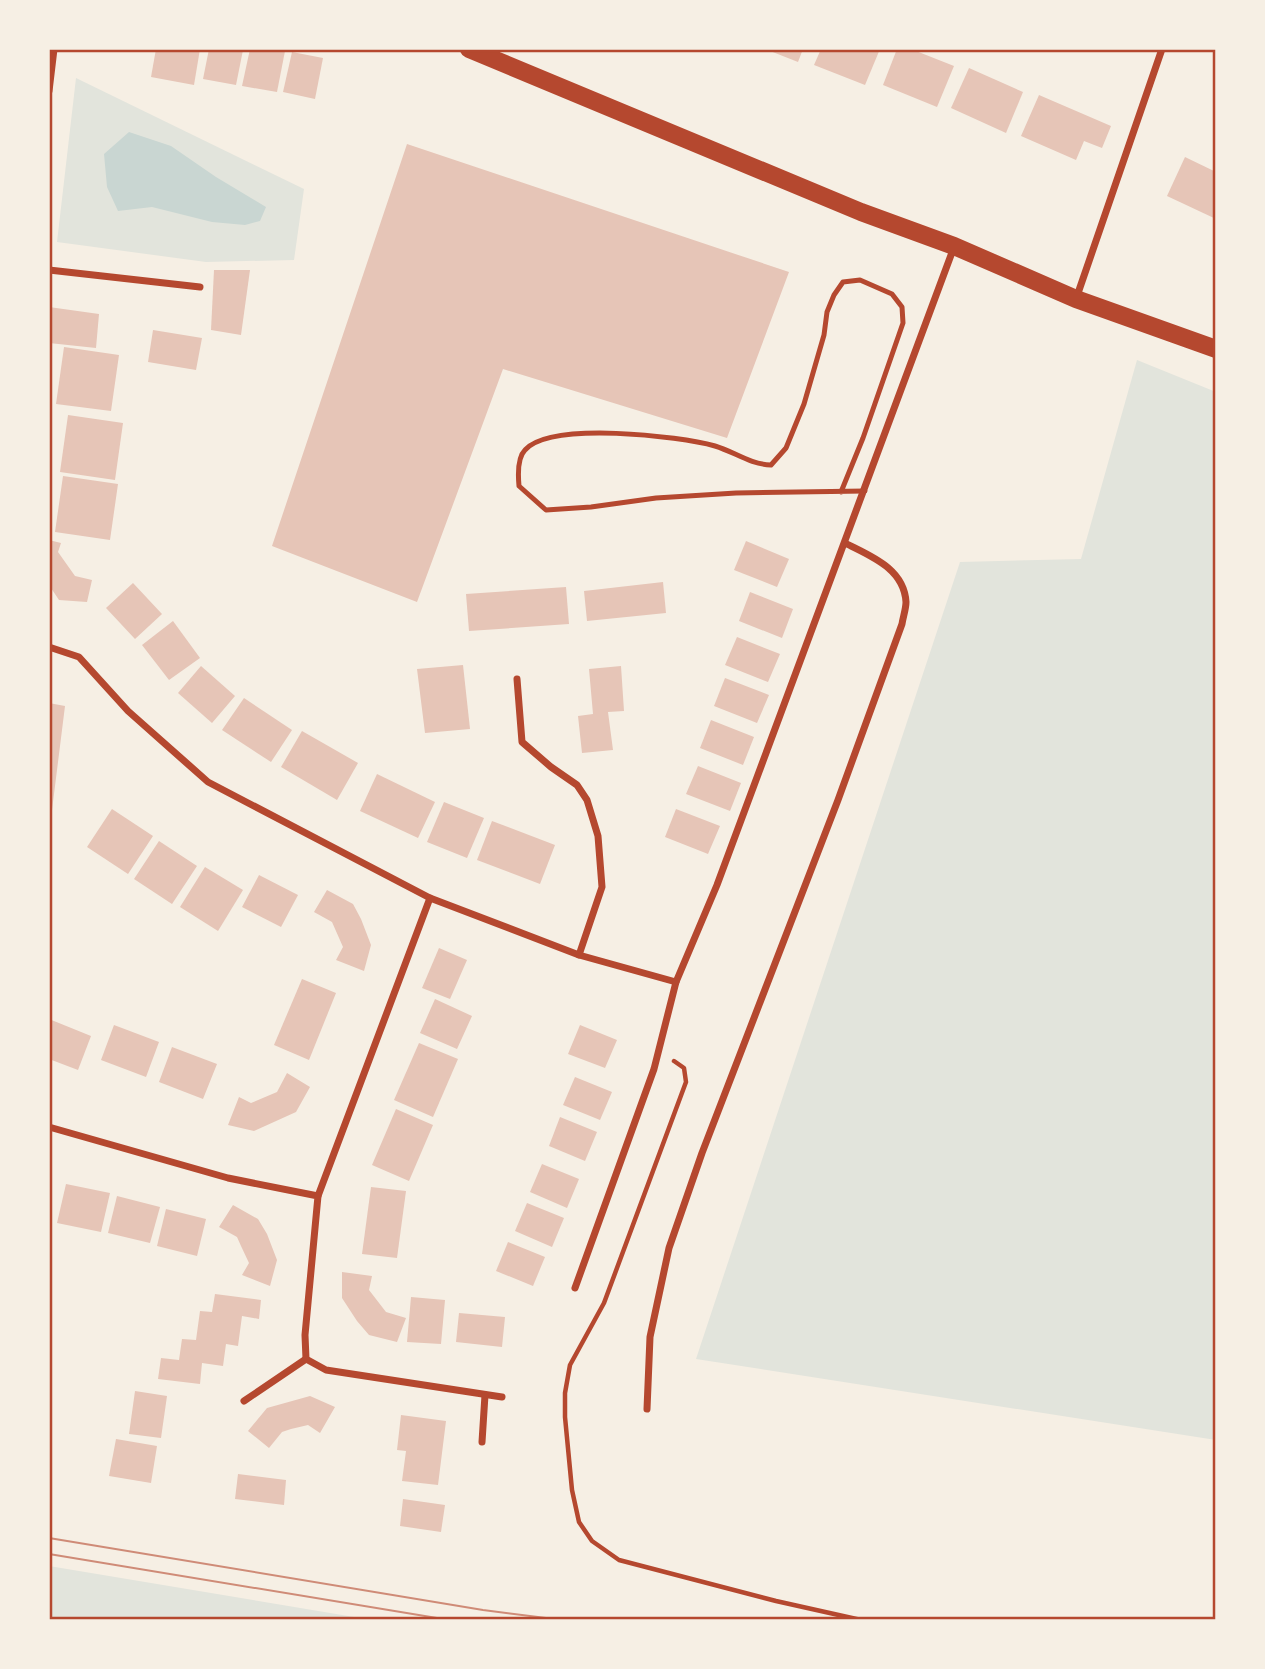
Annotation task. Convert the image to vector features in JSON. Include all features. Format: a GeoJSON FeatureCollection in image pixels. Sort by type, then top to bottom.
{"type":"FeatureCollection","features":[{"type":"Feature","properties":{"kind":"main road"},"geometry":{"type":"LineString","coordinates":[[469,49],[861,212],[954,246],[1076,299],[1216,349]]}},
{"type":"Feature","properties":{"kind":"street"},"geometry":{"type":"LineString","coordinates":[[49,91],[54,49]]}},
{"type":"Feature","properties":{"kind":"street"},"geometry":{"type":"LineString","coordinates":[[1076,299],[1162,49]]}},
{"type":"Feature","properties":{"kind":"street"},"geometry":{"type":"LineString","coordinates":[[575,1288],[654,1069],[676,982],[717,885],[954,246]]}},
{"type":"Feature","properties":{"kind":"street"},"geometry":{"type":"LineString","coordinates":[[49,270],[200,287]]}},
{"type":"Feature","properties":{"kind":"street"},"geometry":{"type":"LineString","coordinates":[[647,1409],[650,1337],[669,1248],[702,1153],[838,800],[902,624],[906,602],[900,580],[885,564],[845,543]]}},
{"type":"Feature","properties":{"kind":"street"},"geometry":{"type":"LineString","coordinates":[[49,647],[79,657],[128,711],[208,782],[430,898],[579,955],[676,982]]}},
{"type":"Feature","properties":{"kind":"street"},"geometry":{"type":"LineString","coordinates":[[517,679],[522,742],[577,785],[587,800],[598,836],[602,887],[579,955]]}},
{"type":"Feature","properties":{"kind":"street"},"geometry":{"type":"LineString","coordinates":[[306,1359],[305,1335],[318,1195],[430,898]]}},
{"type":"Feature","properties":{"kind":"street"},"geometry":{"type":"LineString","coordinates":[[49,1127],[228,1178],[318,1195]]}},
{"type":"Feature","properties":{"kind":"street"},"geometry":{"type":"LineString","coordinates":[[306,1359],[326,1370],[502,1397]]}},
{"type":"Feature","properties":{"kind":"street"},"geometry":{"type":"LineString","coordinates":[[244,1401],[306,1359]]}},
{"type":"Feature","properties":{"kind":"street"},"geometry":{"type":"LineString","coordinates":[[482,1442],[485,1395]]}},
{"type":"Feature","properties":{"kind":"lane"},"geometry":{"type":"LineString","coordinates":[[841,492],[904,323],[902,307],[892,294],[860,280],[844,282],[834,295],[827,312],[824,335],[804,404],[786,448],[771,466],[757,465],[717,447],[669,437],[584,434],[538,439],[523,451],[518,471],[519,486],[545,510],[656,498],[736,493],[841,492],[865,491]]}},
{"type":"Feature","properties":{"kind":"shaded area"},"geometry":{"type":"Polygon","coordinates":[[[76,78],[304,189],[294,260],[206,262],[57,242],[76,78]]]}},
{"type":"Feature","properties":{"kind":"shaded area"},"geometry":{"type":"Polygon","coordinates":[[[129,132],[171,146],[266,207],[260,221],[245,225],[212,222],[152,207],[118,211],[107,187],[104,154],[129,132]]]}},
{"type":"Feature","properties":{"kind":"shaded area"},"geometry":{"type":"Polygon","coordinates":[[[1137,360],[1216,392],[1216,1440],[696,1359],[960,562],[1081,559],[1137,360]]]}},
{"type":"Feature","properties":{"kind":"shaded area"},"geometry":{"type":"Polygon","coordinates":[[[49,1566],[372,1620],[49,1620],[49,1566]]]}},
{"type":"Feature","properties":{"kind":"building"},"geometry":{"type":"Polygon","coordinates":[[[156,49],[200,49],[194,85],[151,77],[156,49]]]}},
{"type":"Feature","properties":{"kind":"building"},"geometry":{"type":"Polygon","coordinates":[[[209,49],[243,50],[236,85],[203,79],[209,49]]]}},
{"type":"Feature","properties":{"kind":"building"},"geometry":{"type":"Polygon","coordinates":[[[250,49],[285,51],[277,92],[242,86],[250,49]]]}},
{"type":"Feature","properties":{"kind":"building"},"geometry":{"type":"Polygon","coordinates":[[[765,49],[803,49],[798,62],[765,49]]]}},
{"type":"Feature","properties":{"kind":"building"},"geometry":{"type":"Polygon","coordinates":[[[821,49],[880,49],[865,85],[814,65],[821,49]]]}},
{"type":"Feature","properties":{"kind":"building"},"geometry":{"type":"Polygon","coordinates":[[[897,49],[911,49],[954,66],[937,107],[883,85],[897,49]]]}},
{"type":"Feature","properties":{"kind":"building"},"geometry":{"type":"Polygon","coordinates":[[[292,52],[323,58],[315,99],[283,92],[292,52]]]}},
{"type":"Feature","properties":{"kind":"building"},"geometry":{"type":"Polygon","coordinates":[[[969,68],[1023,92],[1006,133],[951,108],[969,68]]]}},
{"type":"Feature","properties":{"kind":"building"},"geometry":{"type":"Polygon","coordinates":[[[1039,95],[1111,126],[1102,148],[1084,141],[1076,160],[1021,136],[1039,95]]]}},
{"type":"Feature","properties":{"kind":"building"},"geometry":{"type":"Polygon","coordinates":[[[407,144],[789,272],[727,438],[503,369],[417,602],[272,546],[407,144]]]}},
{"type":"Feature","properties":{"kind":"building"},"geometry":{"type":"Polygon","coordinates":[[[1185,157],[1216,172],[1216,219],[1167,196],[1185,157]]]}},
{"type":"Feature","properties":{"kind":"building"},"geometry":{"type":"Polygon","coordinates":[[[214,270],[250,270],[241,335],[211,330],[214,270]]]}},
{"type":"Feature","properties":{"kind":"building"},"geometry":{"type":"Polygon","coordinates":[[[49,307],[99,314],[96,348],[49,343],[49,307]]]}},
{"type":"Feature","properties":{"kind":"building"},"geometry":{"type":"Polygon","coordinates":[[[153,330],[202,338],[196,370],[148,362],[153,330]]]}},
{"type":"Feature","properties":{"kind":"building"},"geometry":{"type":"Polygon","coordinates":[[[64,347],[119,355],[111,411],[56,404],[64,347]]]}},
{"type":"Feature","properties":{"kind":"building"},"geometry":{"type":"Polygon","coordinates":[[[68,415],[123,423],[115,480],[60,472],[68,415]]]}},
{"type":"Feature","properties":{"kind":"building"},"geometry":{"type":"Polygon","coordinates":[[[63,476],[118,484],[110,540],[55,532],[63,476]]]}},
{"type":"Feature","properties":{"kind":"building"},"geometry":{"type":"Polygon","coordinates":[[[49,540],[61,543],[58,552],[75,576],[92,580],[87,602],[59,600],[49,585],[49,540]]]}},
{"type":"Feature","properties":{"kind":"building"},"geometry":{"type":"Polygon","coordinates":[[[746,541],[789,559],[777,587],[734,570],[746,541]]]}},
{"type":"Feature","properties":{"kind":"building"},"geometry":{"type":"Polygon","coordinates":[[[663,582],[666,613],[587,621],[584,591],[663,582]]]}},
{"type":"Feature","properties":{"kind":"building"},"geometry":{"type":"Polygon","coordinates":[[[133,583],[162,614],[135,639],[106,608],[133,583]]]}},
{"type":"Feature","properties":{"kind":"building"},"geometry":{"type":"Polygon","coordinates":[[[566,587],[569,624],[469,631],[466,594],[566,587]]]}},
{"type":"Feature","properties":{"kind":"building"},"geometry":{"type":"Polygon","coordinates":[[[750,592],[793,609],[782,638],[739,621],[750,592]]]}},
{"type":"Feature","properties":{"kind":"building"},"geometry":{"type":"Polygon","coordinates":[[[173,621],[200,658],[169,680],[142,645],[173,621]]]}},
{"type":"Feature","properties":{"kind":"building"},"geometry":{"type":"Polygon","coordinates":[[[737,637],[780,654],[768,682],[725,665],[737,637]]]}},
{"type":"Feature","properties":{"kind":"building"},"geometry":{"type":"Polygon","coordinates":[[[463,665],[470,729],[425,733],[417,669],[463,665]]]}},
{"type":"Feature","properties":{"kind":"building"},"geometry":{"type":"Polygon","coordinates":[[[201,666],[235,696],[212,723],[178,693],[201,666]]]}},
{"type":"Feature","properties":{"kind":"building"},"geometry":{"type":"Polygon","coordinates":[[[621,666],[624,711],[608,712],[613,750],[582,753],[578,716],[593,714],[589,669],[621,666]]]}},
{"type":"Feature","properties":{"kind":"building"},"geometry":{"type":"Polygon","coordinates":[[[725,678],[769,695],[757,723],[714,706],[725,678]]]}},
{"type":"Feature","properties":{"kind":"building"},"geometry":{"type":"Polygon","coordinates":[[[244,698],[292,730],[271,762],[222,730],[244,698]]]}},
{"type":"Feature","properties":{"kind":"building"},"geometry":{"type":"Polygon","coordinates":[[[49,703],[65,706],[51,818],[49,817],[49,703]]]}},
{"type":"Feature","properties":{"kind":"building"},"geometry":{"type":"Polygon","coordinates":[[[711,720],[754,737],[743,765],[700,748],[711,720]]]}},
{"type":"Feature","properties":{"kind":"building"},"geometry":{"type":"Polygon","coordinates":[[[302,731],[358,763],[337,800],[281,767],[302,731]]]}},
{"type":"Feature","properties":{"kind":"building"},"geometry":{"type":"Polygon","coordinates":[[[698,766],[741,783],[730,811],[686,794],[698,766]]]}},
{"type":"Feature","properties":{"kind":"building"},"geometry":{"type":"Polygon","coordinates":[[[377,774],[435,802],[418,838],[360,811],[377,774]]]}},
{"type":"Feature","properties":{"kind":"building"},"geometry":{"type":"Polygon","coordinates":[[[444,802],[484,818],[467,858],[427,842],[444,802]]]}},
{"type":"Feature","properties":{"kind":"building"},"geometry":{"type":"Polygon","coordinates":[[[112,809],[153,836],[128,874],[87,847],[112,809]]]}},
{"type":"Feature","properties":{"kind":"building"},"geometry":{"type":"Polygon","coordinates":[[[676,809],[720,826],[708,854],[665,837],[676,809]]]}},
{"type":"Feature","properties":{"kind":"building"},"geometry":{"type":"Polygon","coordinates":[[[492,821],[555,845],[540,884],[477,860],[492,821]]]}},
{"type":"Feature","properties":{"kind":"building"},"geometry":{"type":"Polygon","coordinates":[[[159,841],[197,866],[172,904],[134,879],[159,841]]]}},
{"type":"Feature","properties":{"kind":"building"},"geometry":{"type":"Polygon","coordinates":[[[205,867],[243,890],[218,931],[180,907],[205,867]]]}},
{"type":"Feature","properties":{"kind":"building"},"geometry":{"type":"Polygon","coordinates":[[[259,875],[298,895],[281,927],[242,907],[259,875]]]}},
{"type":"Feature","properties":{"kind":"building"},"geometry":{"type":"Polygon","coordinates":[[[327,890],[353,904],[361,919],[371,945],[364,971],[336,960],[343,947],[332,922],[314,912],[327,890]]]}},
{"type":"Feature","properties":{"kind":"building"},"geometry":{"type":"Polygon","coordinates":[[[439,948],[467,960],[450,999],[422,988],[439,948]]]}},
{"type":"Feature","properties":{"kind":"building"},"geometry":{"type":"Polygon","coordinates":[[[302,979],[336,993],[309,1060],[274,1045],[302,979]]]}},
{"type":"Feature","properties":{"kind":"building"},"geometry":{"type":"Polygon","coordinates":[[[435,999],[472,1016],[457,1049],[420,1033],[435,999]]]}},
{"type":"Feature","properties":{"kind":"building"},"geometry":{"type":"Polygon","coordinates":[[[49,1019],[91,1036],[78,1070],[49,1059],[49,1019]]]}},
{"type":"Feature","properties":{"kind":"building"},"geometry":{"type":"Polygon","coordinates":[[[114,1025],[159,1042],[146,1077],[101,1060],[114,1025]]]}},
{"type":"Feature","properties":{"kind":"building"},"geometry":{"type":"Polygon","coordinates":[[[580,1025],[617,1040],[605,1068],[568,1054],[580,1025]]]}},
{"type":"Feature","properties":{"kind":"building"},"geometry":{"type":"Polygon","coordinates":[[[419,1043],[458,1059],[433,1117],[394,1100],[419,1043]]]}},
{"type":"Feature","properties":{"kind":"building"},"geometry":{"type":"Polygon","coordinates":[[[172,1047],[217,1064],[203,1099],[159,1082],[172,1047]]]}},
{"type":"Feature","properties":{"kind":"building"},"geometry":{"type":"Polygon","coordinates":[[[287,1073],[310,1087],[296,1112],[254,1131],[228,1125],[239,1097],[251,1103],[277,1092],[287,1073]]]}},
{"type":"Feature","properties":{"kind":"building"},"geometry":{"type":"Polygon","coordinates":[[[575,1077],[612,1092],[600,1120],[563,1105],[575,1077]]]}},
{"type":"Feature","properties":{"kind":"building"},"geometry":{"type":"Polygon","coordinates":[[[396,1109],[433,1125],[409,1181],[372,1165],[396,1109]]]}},
{"type":"Feature","properties":{"kind":"building"},"geometry":{"type":"Polygon","coordinates":[[[560,1117],[597,1132],[585,1161],[549,1146],[560,1117]]]}},
{"type":"Feature","properties":{"kind":"building"},"geometry":{"type":"Polygon","coordinates":[[[542,1164],[579,1179],[567,1208],[530,1192],[542,1164]]]}},
{"type":"Feature","properties":{"kind":"building"},"geometry":{"type":"Polygon","coordinates":[[[66,1184],[110,1193],[101,1232],[57,1223],[66,1184]]]}},
{"type":"Feature","properties":{"kind":"building"},"geometry":{"type":"Polygon","coordinates":[[[371,1187],[406,1191],[397,1258],[362,1254],[371,1187]]]}},
{"type":"Feature","properties":{"kind":"building"},"geometry":{"type":"Polygon","coordinates":[[[117,1196],[160,1207],[150,1243],[108,1233],[117,1196]]]}},
{"type":"Feature","properties":{"kind":"building"},"geometry":{"type":"Polygon","coordinates":[[[527,1203],[564,1218],[552,1247],[515,1231],[527,1203]]]}},
{"type":"Feature","properties":{"kind":"building"},"geometry":{"type":"Polygon","coordinates":[[[233,1205],[258,1219],[267,1234],[277,1260],[270,1286],[242,1275],[249,1263],[237,1237],[219,1227],[233,1205]]]}},
{"type":"Feature","properties":{"kind":"building"},"geometry":{"type":"Polygon","coordinates":[[[166,1209],[206,1219],[197,1256],[157,1246],[166,1209]]]}},
{"type":"Feature","properties":{"kind":"building"},"geometry":{"type":"Polygon","coordinates":[[[508,1242],[545,1257],[533,1286],[496,1271],[508,1242]]]}},
{"type":"Feature","properties":{"kind":"building"},"geometry":{"type":"Polygon","coordinates":[[[342,1272],[372,1276],[369,1290],[386,1312],[406,1318],[397,1342],[369,1335],[357,1321],[342,1298],[342,1272]]]}},
{"type":"Feature","properties":{"kind":"building"},"geometry":{"type":"Polygon","coordinates":[[[215,1294],[261,1300],[259,1319],[242,1316],[238,1346],[226,1344],[223,1366],[202,1363],[200,1384],[158,1379],[161,1358],[179,1360],[182,1339],[196,1340],[200,1311],[212,1312],[215,1294]]]}},
{"type":"Feature","properties":{"kind":"building"},"geometry":{"type":"Polygon","coordinates":[[[411,1297],[445,1300],[441,1344],[407,1342],[411,1297]]]}},
{"type":"Feature","properties":{"kind":"building"},"geometry":{"type":"Polygon","coordinates":[[[459,1313],[505,1317],[502,1347],[456,1342],[459,1313]]]}},
{"type":"Feature","properties":{"kind":"building"},"geometry":{"type":"Polygon","coordinates":[[[135,1391],[167,1396],[161,1438],[129,1434],[135,1391]]]}},
{"type":"Feature","properties":{"kind":"building"},"geometry":{"type":"Polygon","coordinates":[[[310,1396],[335,1407],[320,1433],[308,1425],[291,1429],[282,1432],[269,1448],[248,1431],[267,1408],[310,1396]]]}},
{"type":"Feature","properties":{"kind":"building"},"geometry":{"type":"Polygon","coordinates":[[[401,1415],[446,1421],[438,1485],[402,1481],[406,1451],[397,1450],[401,1415]]]}},
{"type":"Feature","properties":{"kind":"building"},"geometry":{"type":"Polygon","coordinates":[[[116,1439],[157,1446],[151,1483],[109,1476],[116,1439]]]}},
{"type":"Feature","properties":{"kind":"building"},"geometry":{"type":"Polygon","coordinates":[[[238,1474],[286,1480],[284,1505],[235,1499],[238,1474]]]}},
{"type":"Feature","properties":{"kind":"building"},"geometry":{"type":"Polygon","coordinates":[[[403,1499],[445,1505],[441,1532],[400,1526],[403,1499]]]}},
{"type":"Feature","properties":{"kind":"tram line"},"geometry":{"type":"LineString","coordinates":[[49,1538],[483,1610],[562,1620]]}},
{"type":"Feature","properties":{"kind":"tram line"},"geometry":{"type":"LineString","coordinates":[[49,1554],[449,1620]]}}]}
